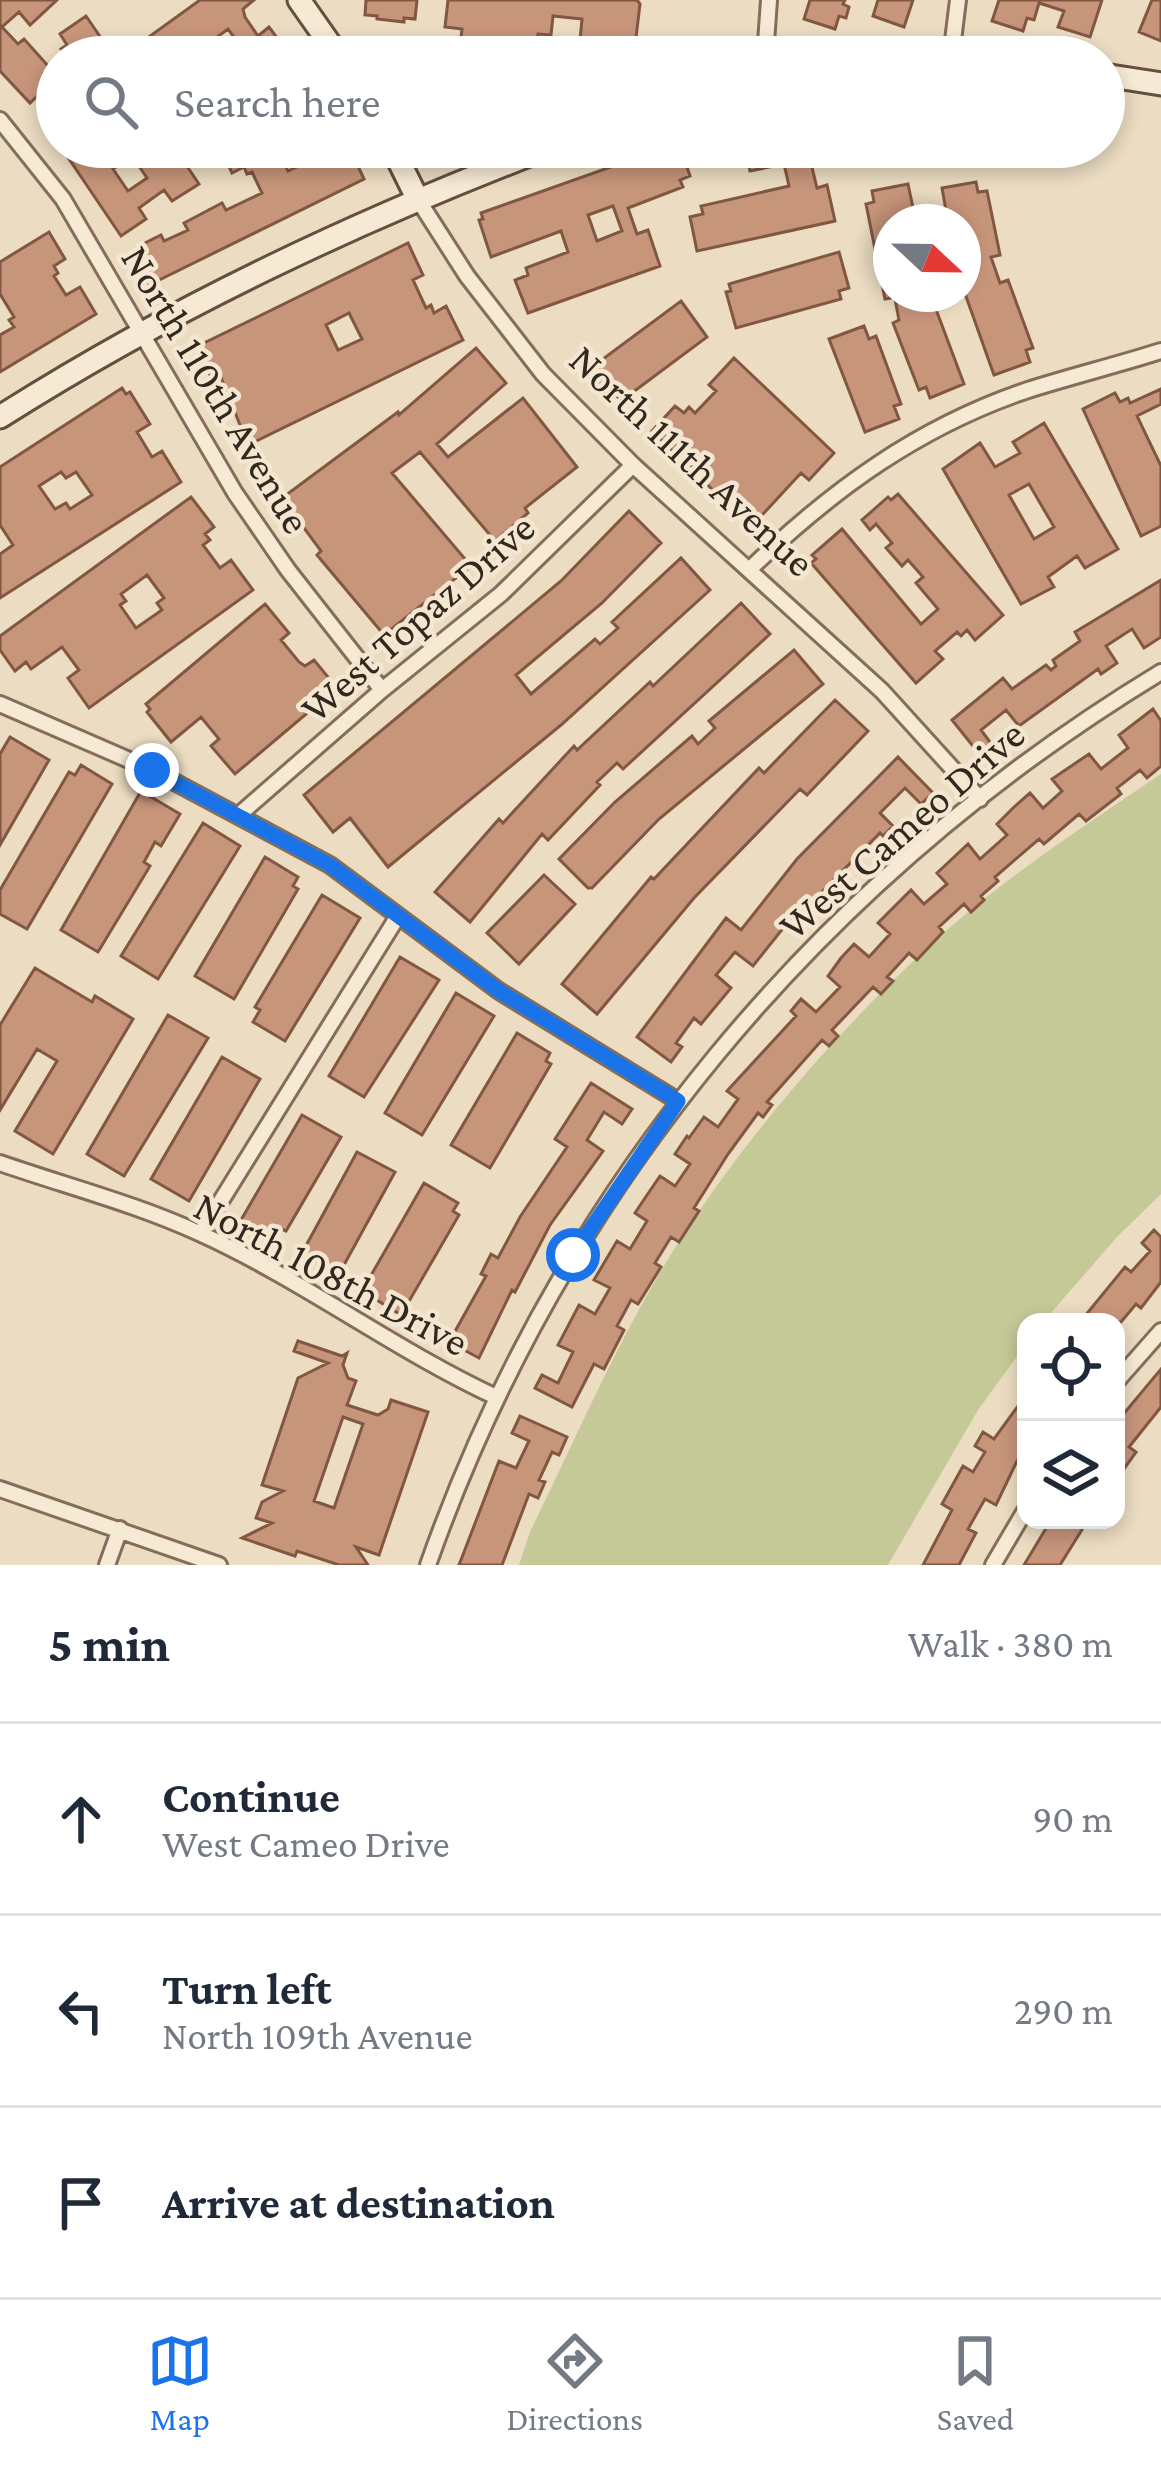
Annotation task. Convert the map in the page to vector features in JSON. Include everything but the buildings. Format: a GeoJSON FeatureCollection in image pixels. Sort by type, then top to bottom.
{"type":"FeatureCollection","features":[{"type":"Feature","properties":{"kind":"street"},"geometry":{"type":"LineString","coordinates":[[299,0],[325,36]]}},
{"type":"Feature","properties":{"kind":"street"},"geometry":{"type":"LineString","coordinates":[[766,36],[769,0]]}},
{"type":"Feature","properties":{"kind":"street"},"geometry":{"type":"LineString","coordinates":[[954,36],[958,0]]}},
{"type":"Feature","properties":{"kind":"street"},"geometry":{"type":"LineString","coordinates":[[1125,78],[1161,84]]}},
{"type":"Feature","properties":{"kind":"street","name":"North 110th Avenue"},"geometry":{"type":"LineString","coordinates":[[0,120],[36,165]]}},
{"type":"Feature","properties":{"kind":"street","name":"North 110th Avenue"},"geometry":{"type":"LineString","coordinates":[[38,168],[63,199],[235,493],[382,690]]}},
{"type":"Feature","properties":{"kind":"street","name":"North 111th Avenue"},"geometry":{"type":"LineString","coordinates":[[402,168],[450,252],[519,345],[633,466],[882,691],[980,799]]}},
{"type":"Feature","properties":{"kind":"street"},"geometry":{"type":"LineString","coordinates":[[0,417],[141,334],[300,251],[496,168]]}},
{"type":"Feature","properties":{"kind":"street"},"geometry":{"type":"LineString","coordinates":[[750,569],[814,508],[891,454],[1026,391],[1161,351]]}},
{"type":"Feature","properties":{"kind":"street","name":"West Topaz Drive"},"geometry":{"type":"LineString","coordinates":[[240,814],[501,594],[633,466]]}},
{"type":"Feature","properties":{"kind":"street","name":"West Cameo Drive"},"geometry":{"type":"LineString","coordinates":[[428,1565],[496,1396],[573,1255],[678,1101],[786,971],[853,904],[1096,711],[1161,672]]}},
{"type":"Feature","properties":{"kind":"street"},"geometry":{"type":"LineString","coordinates":[[0,704],[152,770],[330,865],[499,991],[678,1101]]}},
{"type":"Feature","properties":{"kind":"street"},"geometry":{"type":"LineString","coordinates":[[200,1234],[398,916]]}},
{"type":"Feature","properties":{"kind":"street","name":"North 108th Drive"},"geometry":{"type":"LineString","coordinates":[[0,1163],[200,1234],[325,1299],[432,1367],[496,1396]]}},
{"type":"Feature","properties":{"kind":"street"},"geometry":{"type":"LineString","coordinates":[[1125,1372],[1161,1331]]}},
{"type":"Feature","properties":{"kind":"street"},"geometry":{"type":"LineString","coordinates":[[0,1490],[219,1565]]}},
{"type":"Feature","properties":{"kind":"street"},"geometry":{"type":"LineString","coordinates":[[993,1565],[1017,1524]]}},
{"type":"Feature","properties":{"kind":"street"},"geometry":{"type":"LineString","coordinates":[[107,1565],[120,1529]]}},
{"type":"Feature","properties":{"kind":"green space"},"geometry":{"type":"Polygon","coordinates":[[[1161,774],[1161,1194],[1051,1313],[1017,1313],[1017,1356],[978,1410],[888,1565],[519,1565],[530,1532],[638,1311],[740,1154],[885,989],[961,918],[1034,861],[1161,774]]]}},
{"type":"Feature","properties":{"kind":"route"},"geometry":{"type":"LineString","coordinates":[[152,770],[330,865],[499,991],[678,1101],[573,1255]]}}]}
